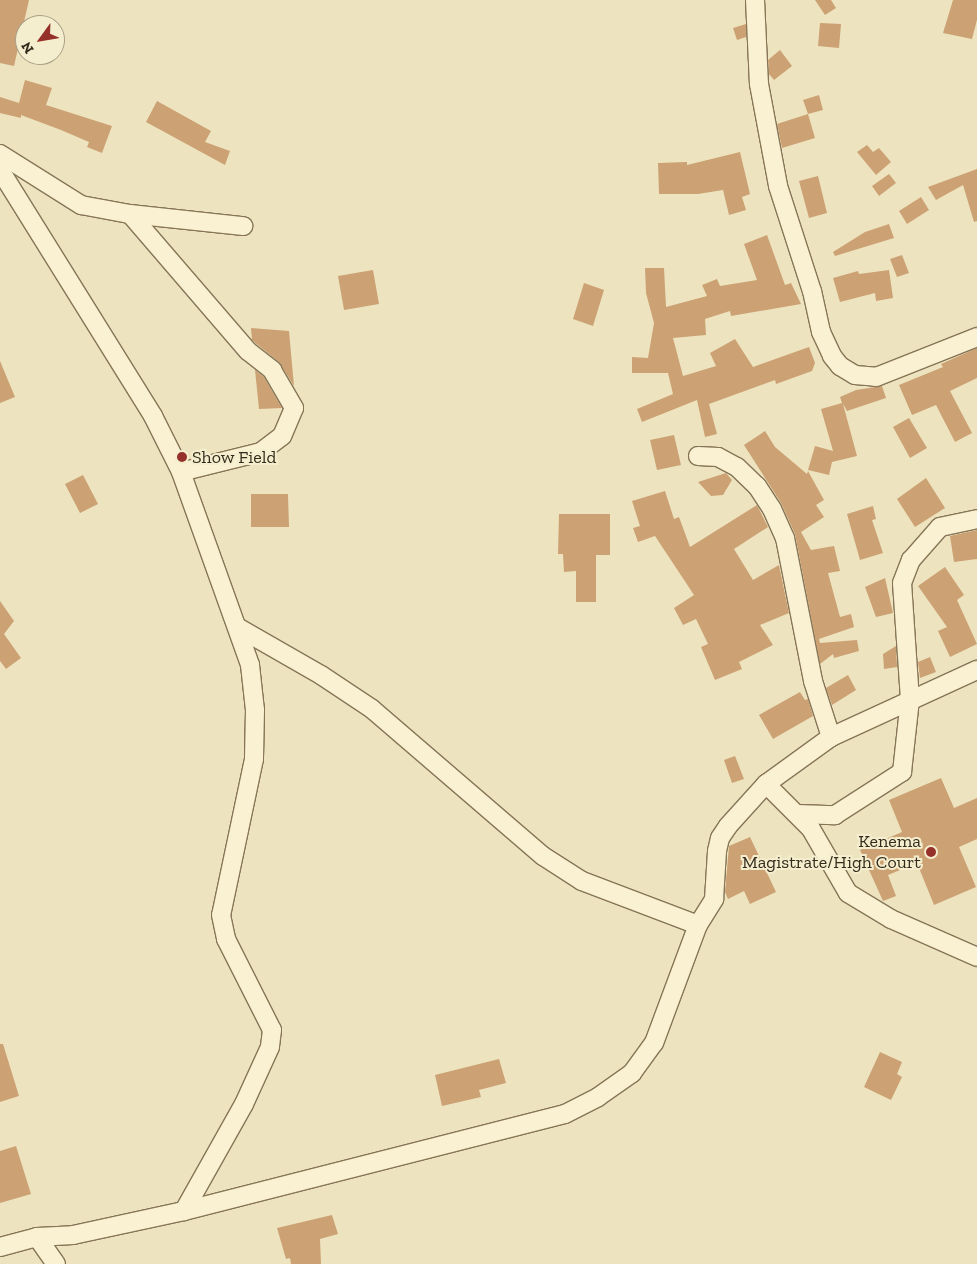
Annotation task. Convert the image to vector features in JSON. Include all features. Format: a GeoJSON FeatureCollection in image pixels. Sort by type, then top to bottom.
{"type":"FeatureCollection","features":[{"type":"Feature","properties":{"kind":"street"},"geometry":{"type":"LineString","coordinates":[[755,0],[759,84],[778,186],[812,291],[821,332],[832,356],[840,366],[854,375],[876,377],[977,337]]}},
{"type":"Feature","properties":{"kind":"street"},"geometry":{"type":"LineString","coordinates":[[0,154],[81,205],[130,214],[242,226]]}},
{"type":"Feature","properties":{"kind":"street"},"geometry":{"type":"LineString","coordinates":[[0,170],[115,352],[153,416],[181,472],[239,628],[252,683],[254,759],[221,915],[226,939],[272,1030],[270,1048],[244,1104],[184,1211]]}},
{"type":"Feature","properties":{"kind":"street"},"geometry":{"type":"LineString","coordinates":[[130,214],[248,351],[272,370],[294,408],[282,436],[261,452],[234,461],[181,472]]}},
{"type":"Feature","properties":{"kind":"street"},"geometry":{"type":"LineString","coordinates":[[698,456],[718,457],[737,466],[757,486],[772,509],[785,538],[813,681],[830,738]]}},
{"type":"Feature","properties":{"kind":"street"},"geometry":{"type":"LineString","coordinates":[[797,814],[835,815],[902,772],[910,700],[902,583],[911,560],[935,531],[953,522],[977,519]]}},
{"type":"Feature","properties":{"kind":"street"},"geometry":{"type":"LineString","coordinates":[[239,628],[321,675],[372,709],[543,856],[582,881],[698,926]]}},
{"type":"Feature","properties":{"kind":"street"},"geometry":{"type":"LineString","coordinates":[[0,1247],[37,1237],[73,1235],[184,1211],[565,1114],[598,1097],[632,1073],[654,1043],[698,926],[714,900],[720,838],[766,784],[830,738],[977,670]]}},
{"type":"Feature","properties":{"kind":"street"},"geometry":{"type":"LineString","coordinates":[[766,784],[797,814],[825,849],[848,892],[891,919],[977,956]]}},
{"type":"Feature","properties":{"kind":"street"},"geometry":{"type":"LineString","coordinates":[[37,1237],[56,1264]]}},
{"type":"Feature","properties":{"kind":"building"},"geometry":{"type":"Polygon","coordinates":[[[0,0],[29,0],[26,15],[15,15],[14,66],[0,63],[0,0]]]}},
{"type":"Feature","properties":{"kind":"building"},"geometry":{"type":"Polygon","coordinates":[[[815,0],[831,0],[836,8],[825,15],[815,0]]]}},
{"type":"Feature","properties":{"kind":"building"},"geometry":{"type":"Polygon","coordinates":[[[953,0],[977,0],[977,20],[972,39],[943,33],[953,0]]]}},
{"type":"Feature","properties":{"kind":"building"},"geometry":{"type":"Polygon","coordinates":[[[820,23],[841,24],[839,48],[818,46],[820,23]]]}},
{"type":"Feature","properties":{"kind":"building"},"geometry":{"type":"Polygon","coordinates":[[[746,24],[746,37],[737,40],[733,28],[746,24]]]}},
{"type":"Feature","properties":{"kind":"building"},"geometry":{"type":"Polygon","coordinates":[[[780,50],[792,66],[774,80],[769,74],[768,60],[780,50]]]}},
{"type":"Feature","properties":{"kind":"building"},"geometry":{"type":"Polygon","coordinates":[[[25,80],[52,88],[46,105],[112,126],[102,153],[87,147],[89,142],[61,130],[21,115],[21,118],[0,113],[0,97],[19,103],[25,80]]]}},
{"type":"Feature","properties":{"kind":"building"},"geometry":{"type":"Polygon","coordinates":[[[819,95],[823,110],[808,114],[803,100],[819,95]]]}},
{"type":"Feature","properties":{"kind":"building"},"geometry":{"type":"Polygon","coordinates":[[[157,101],[211,131],[205,142],[230,151],[225,165],[146,122],[157,101]]]}},
{"type":"Feature","properties":{"kind":"building"},"geometry":{"type":"Polygon","coordinates":[[[808,114],[815,138],[782,148],[777,124],[808,114]]]}},
{"type":"Feature","properties":{"kind":"building"},"geometry":{"type":"Polygon","coordinates":[[[867,145],[873,152],[879,148],[891,162],[876,175],[857,152],[867,145]]]}},
{"type":"Feature","properties":{"kind":"building"},"geometry":{"type":"Polygon","coordinates":[[[740,152],[750,194],[742,197],[746,210],[729,215],[723,190],[698,194],[659,194],[658,163],[687,162],[687,165],[740,152]]]}},
{"type":"Feature","properties":{"kind":"building"},"geometry":{"type":"Polygon","coordinates":[[[977,169],[977,221],[974,222],[963,185],[936,200],[928,187],[977,169]]]}},
{"type":"Feature","properties":{"kind":"building"},"geometry":{"type":"Polygon","coordinates":[[[889,174],[896,183],[879,196],[872,186],[889,174]]]}},
{"type":"Feature","properties":{"kind":"building"},"geometry":{"type":"Polygon","coordinates":[[[818,176],[827,213],[809,218],[799,181],[818,176]]]}},
{"type":"Feature","properties":{"kind":"building"},"geometry":{"type":"Polygon","coordinates":[[[921,197],[929,210],[907,224],[899,211],[921,197]]]}},
{"type":"Feature","properties":{"kind":"building"},"geometry":{"type":"Polygon","coordinates":[[[889,224],[894,238],[835,256],[833,252],[865,232],[889,224]]]}},
{"type":"Feature","properties":{"kind":"building"},"geometry":{"type":"Polygon","coordinates":[[[767,235],[785,285],[791,283],[801,304],[731,316],[730,311],[705,319],[706,335],[673,338],[683,376],[716,366],[710,353],[735,339],[753,367],[809,347],[815,363],[812,371],[776,384],[775,380],[709,404],[717,434],[705,437],[697,400],[642,422],[637,409],[673,394],[668,373],[632,373],[632,357],[648,358],[654,323],[646,293],[645,268],[664,268],[666,307],[707,296],[702,285],[717,279],[720,286],[757,280],[744,244],[767,235]]]}},
{"type":"Feature","properties":{"kind":"building"},"geometry":{"type":"Polygon","coordinates":[[[902,255],[909,273],[897,277],[890,259],[902,255]]]}},
{"type":"Feature","properties":{"kind":"building"},"geometry":{"type":"Polygon","coordinates":[[[373,270],[379,304],[344,310],[338,276],[373,270]]]}},
{"type":"Feature","properties":{"kind":"building"},"geometry":{"type":"Polygon","coordinates":[[[889,270],[893,298],[876,301],[875,293],[840,302],[833,278],[858,271],[859,274],[889,270]]]}},
{"type":"Feature","properties":{"kind":"building"},"geometry":{"type":"Polygon","coordinates":[[[584,283],[604,290],[593,326],[573,319],[584,283]]]}},
{"type":"Feature","properties":{"kind":"building"},"geometry":{"type":"Polygon","coordinates":[[[251,328],[289,331],[294,386],[279,362],[252,340],[251,328]]]}},
{"type":"Feature","properties":{"kind":"building"},"geometry":{"type":"Polygon","coordinates":[[[977,348],[977,378],[950,391],[972,433],[955,442],[936,405],[912,415],[899,385],[943,367],[941,364],[977,348]]]}},
{"type":"Feature","properties":{"kind":"building"},"geometry":{"type":"Polygon","coordinates":[[[0,361],[15,397],[0,403],[0,361]]]}},
{"type":"Feature","properties":{"kind":"building"},"geometry":{"type":"Polygon","coordinates":[[[255,370],[264,377],[282,408],[259,409],[255,370]]]}},
{"type":"Feature","properties":{"kind":"building"},"geometry":{"type":"Polygon","coordinates":[[[882,386],[886,398],[847,411],[843,404],[857,456],[832,462],[829,475],[808,470],[815,446],[833,451],[821,409],[842,403],[840,397],[856,390],[882,386]]]}},
{"type":"Feature","properties":{"kind":"building"},"geometry":{"type":"Polygon","coordinates":[[[909,418],[927,448],[910,458],[893,427],[909,418]]]}},
{"type":"Feature","properties":{"kind":"building"},"geometry":{"type":"Polygon","coordinates":[[[765,431],[775,447],[807,474],[808,471],[824,500],[816,505],[824,517],[801,532],[811,550],[834,546],[840,571],[828,573],[840,617],[851,614],[854,627],[819,639],[820,643],[857,640],[859,651],[834,658],[833,654],[820,664],[795,534],[781,503],[744,445],[765,431]]]}},
{"type":"Feature","properties":{"kind":"building"},"geometry":{"type":"Polygon","coordinates":[[[674,435],[681,465],[657,470],[650,440],[674,435]]]}},
{"type":"Feature","properties":{"kind":"building"},"geometry":{"type":"Polygon","coordinates":[[[726,473],[732,480],[723,495],[711,496],[698,482],[726,473]]]}},
{"type":"Feature","properties":{"kind":"building"},"geometry":{"type":"Polygon","coordinates":[[[83,475],[98,504],[80,513],[65,484],[83,475]]]}},
{"type":"Feature","properties":{"kind":"building"},"geometry":{"type":"Polygon","coordinates":[[[926,478],[945,508],[915,527],[897,499],[926,478]]]}},
{"type":"Feature","properties":{"kind":"building"},"geometry":{"type":"Polygon","coordinates":[[[665,491],[674,519],[679,517],[690,547],[757,505],[768,527],[734,549],[753,580],[779,565],[789,613],[760,625],[773,645],[739,662],[742,669],[715,680],[701,647],[708,644],[696,619],[683,625],[674,608],[694,595],[655,536],[638,542],[633,528],[640,526],[632,501],[665,491]]]}},
{"type":"Feature","properties":{"kind":"building"},"geometry":{"type":"Polygon","coordinates":[[[251,494],[288,494],[289,527],[251,527],[251,494]]]}},
{"type":"Feature","properties":{"kind":"building"},"geometry":{"type":"Polygon","coordinates":[[[873,506],[876,519],[872,520],[883,553],[860,560],[847,514],[873,506]]]}},
{"type":"Feature","properties":{"kind":"building"},"geometry":{"type":"Polygon","coordinates":[[[559,514],[610,514],[610,555],[596,555],[596,602],[576,602],[576,571],[564,572],[563,554],[558,554],[559,514]]]}},
{"type":"Feature","properties":{"kind":"building"},"geometry":{"type":"Polygon","coordinates":[[[977,530],[977,559],[954,562],[950,536],[977,530]]]}},
{"type":"Feature","properties":{"kind":"building"},"geometry":{"type":"Polygon","coordinates":[[[945,567],[964,595],[957,600],[977,644],[950,657],[938,631],[947,627],[918,586],[945,567]]]}},
{"type":"Feature","properties":{"kind":"building"},"geometry":{"type":"Polygon","coordinates":[[[885,578],[893,613],[876,617],[865,587],[885,578]]]}},
{"type":"Feature","properties":{"kind":"building"},"geometry":{"type":"Polygon","coordinates":[[[0,601],[14,621],[4,634],[21,658],[6,669],[0,661],[0,601]]]}},
{"type":"Feature","properties":{"kind":"building"},"geometry":{"type":"Polygon","coordinates":[[[896,646],[897,667],[884,669],[883,654],[896,646]]]}},
{"type":"Feature","properties":{"kind":"building"},"geometry":{"type":"Polygon","coordinates":[[[930,657],[936,672],[920,678],[918,662],[930,657]]]}},
{"type":"Feature","properties":{"kind":"building"},"geometry":{"type":"Polygon","coordinates":[[[848,675],[856,690],[832,705],[826,688],[848,675]]]}},
{"type":"Feature","properties":{"kind":"building"},"geometry":{"type":"Polygon","coordinates":[[[800,692],[805,700],[808,699],[813,716],[773,739],[759,715],[800,692]]]}},
{"type":"Feature","properties":{"kind":"building"},"geometry":{"type":"Polygon","coordinates":[[[735,756],[744,779],[732,783],[724,760],[735,756]]]}},
{"type":"Feature","properties":{"kind":"building"},"geometry":{"type":"Polygon","coordinates":[[[941,778],[954,808],[977,798],[977,839],[959,847],[976,887],[934,905],[917,863],[888,875],[896,896],[883,901],[860,850],[902,832],[889,800],[941,778]]]}},
{"type":"Feature","properties":{"kind":"building"},"geometry":{"type":"Polygon","coordinates":[[[750,837],[776,892],[750,904],[744,891],[728,899],[725,892],[729,846],[750,837]]]}},
{"type":"Feature","properties":{"kind":"building"},"geometry":{"type":"Polygon","coordinates":[[[0,1044],[3,1044],[19,1096],[0,1102],[0,1044]]]}},
{"type":"Feature","properties":{"kind":"building"},"geometry":{"type":"Polygon","coordinates":[[[880,1052],[902,1062],[897,1074],[902,1077],[891,1100],[864,1087],[880,1052]]]}},
{"type":"Feature","properties":{"kind":"building"},"geometry":{"type":"Polygon","coordinates":[[[499,1059],[506,1083],[479,1090],[481,1097],[442,1106],[435,1075],[499,1059]]]}},
{"type":"Feature","properties":{"kind":"building"},"geometry":{"type":"Polygon","coordinates":[[[16,1146],[31,1194],[0,1203],[0,1151],[16,1146]]]}},
{"type":"Feature","properties":{"kind":"building"},"geometry":{"type":"Polygon","coordinates":[[[332,1215],[338,1234],[320,1239],[321,1264],[291,1264],[290,1258],[286,1259],[277,1228],[332,1215]]]}},
{"type":"Feature","properties":{"kind":"place","name":"Show Field"},"geometry":{"type":"Point","coordinates":[182,457]}},
{"type":"Feature","properties":{"kind":"place","name":"Kenema Magistrate/High Court"},"geometry":{"type":"Point","coordinates":[931,852]}}]}
